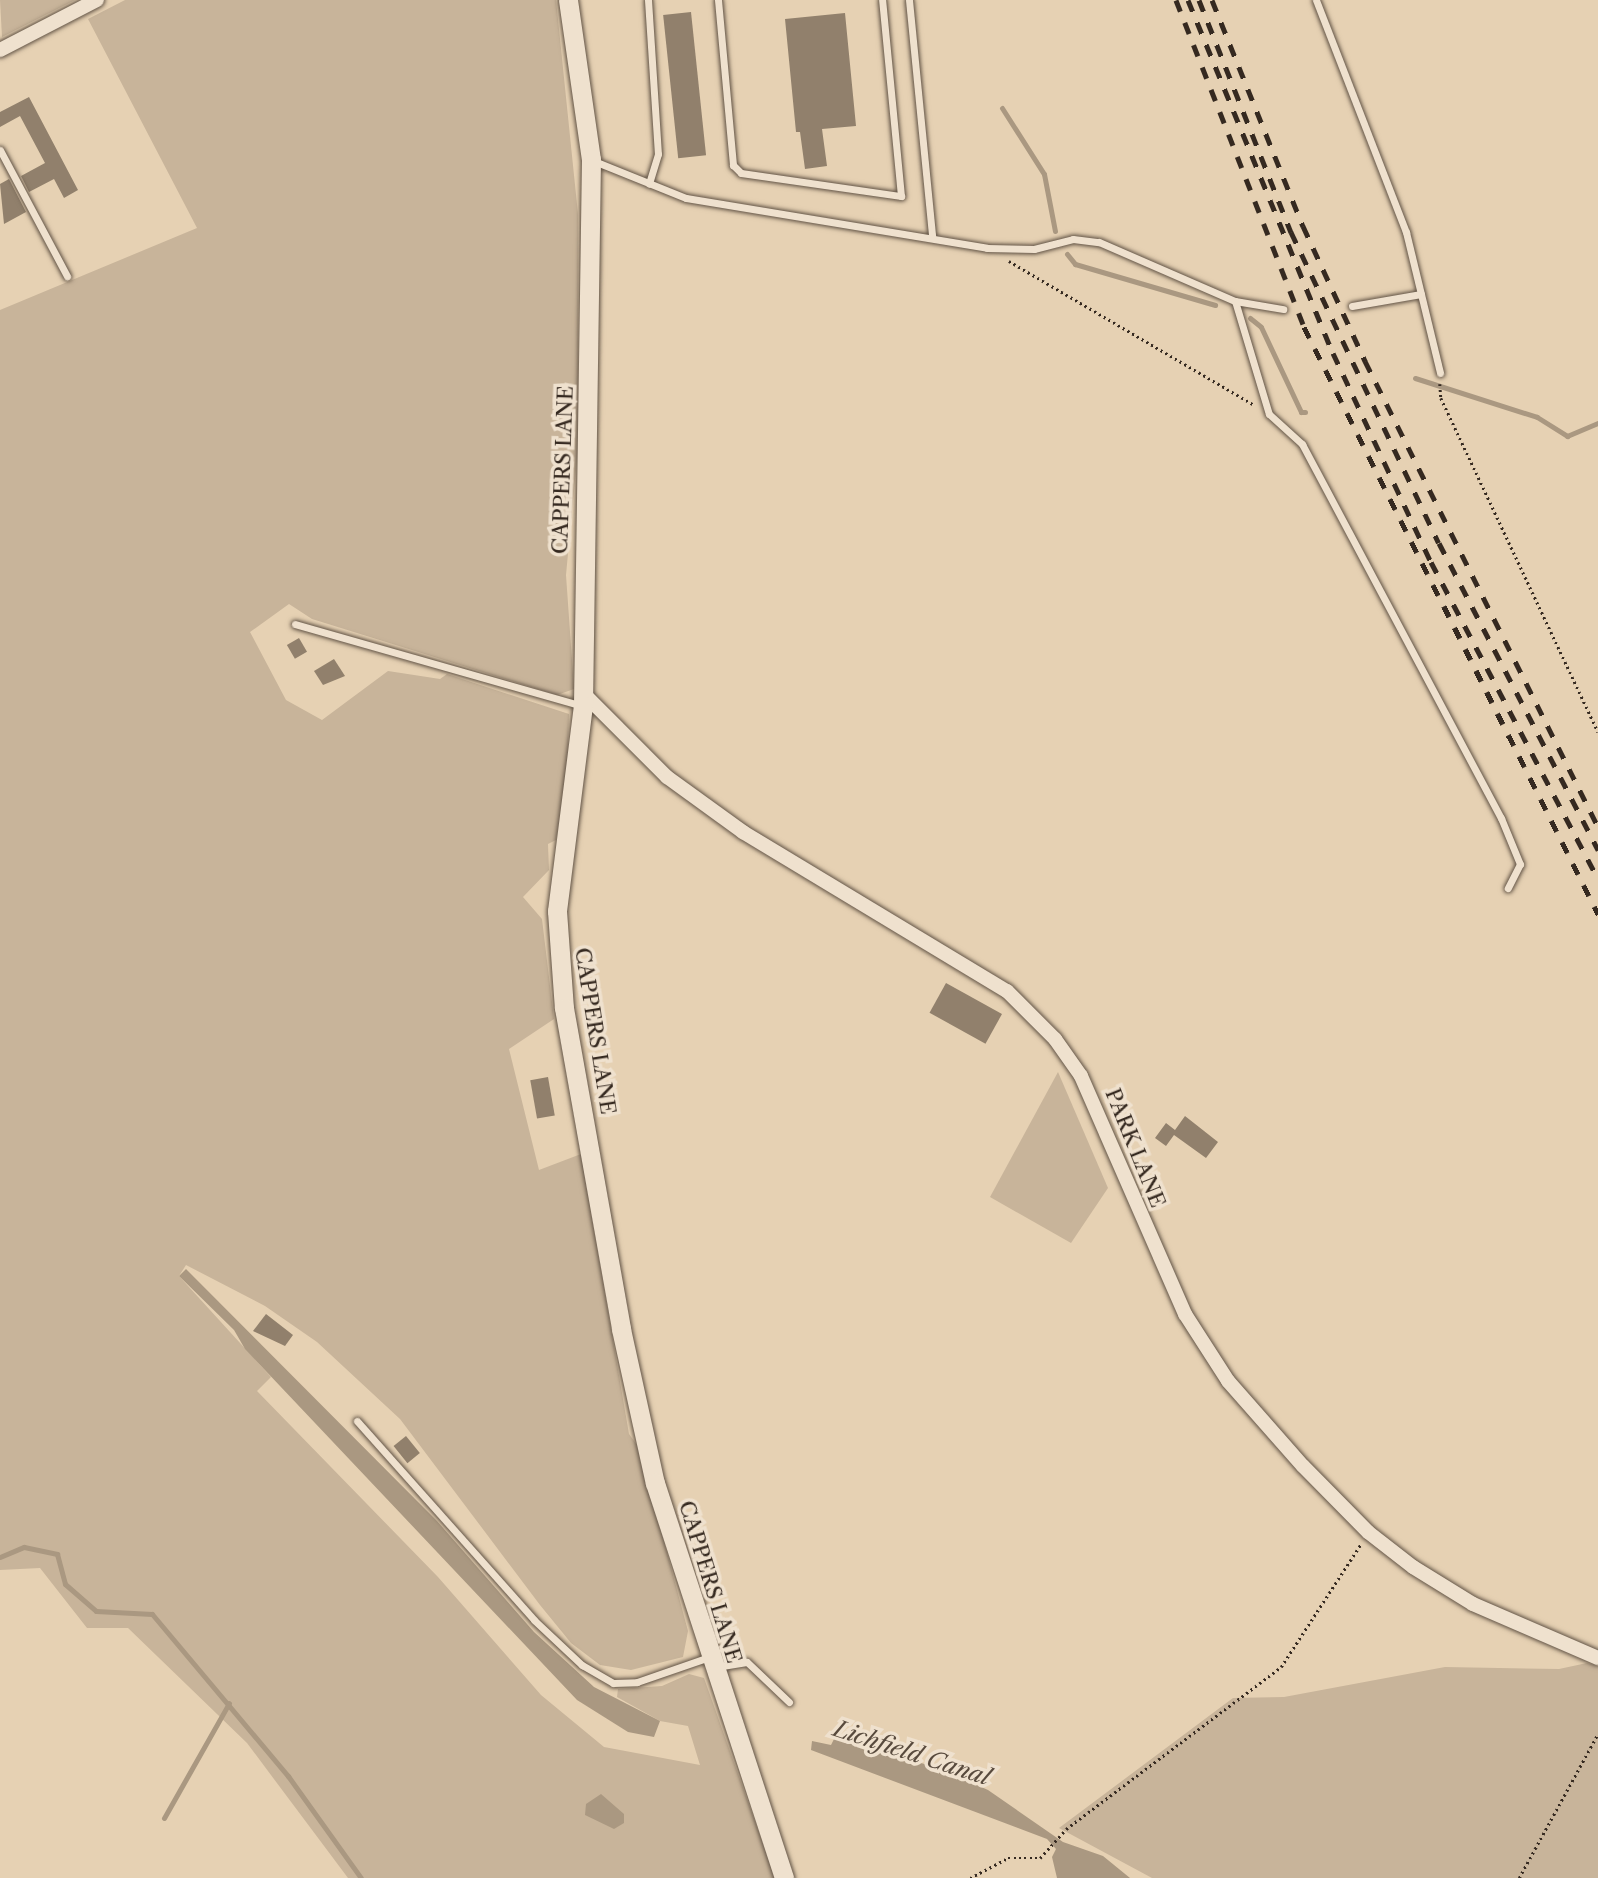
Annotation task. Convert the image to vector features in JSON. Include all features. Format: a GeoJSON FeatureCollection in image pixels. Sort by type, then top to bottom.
{"type":"FeatureCollection","features":[{"type":"Feature","properties":{"kind":"street"},"geometry":{"type":"LineString","coordinates":[[0,50],[97,0]]}},
{"type":"Feature","properties":{"kind":"street","name":"CAPPERS LANE"},"geometry":{"type":"LineString","coordinates":[[568,0],[591,159],[583,699],[557,911],[564,1008],[626,1355],[655,1483],[710,1663],[784,1878]]}},
{"type":"Feature","properties":{"kind":"street","name":"PARK LANE"},"geometry":{"type":"LineString","coordinates":[[583,699],[667,777],[743,832],[1007,991],[1055,1039],[1105,1124],[1153,1250],[1185,1314],[1228,1381],[1368,1532],[1473,1604],[1598,1658]]}},
{"type":"Feature","properties":{"kind":"lane"},"geometry":{"type":"LineString","coordinates":[[648,0],[658,154],[649,184]]}},
{"type":"Feature","properties":{"kind":"lane"},"geometry":{"type":"LineString","coordinates":[[718,0],[733,164],[741,173],[901,196],[882,0]]}},
{"type":"Feature","properties":{"kind":"lane"},"geometry":{"type":"LineString","coordinates":[[909,0],[932,236]]}},
{"type":"Feature","properties":{"kind":"lane"},"geometry":{"type":"LineString","coordinates":[[1316,0],[1373,137],[1421,294],[1440,373]]}},
{"type":"Feature","properties":{"kind":"lane"},"geometry":{"type":"LineString","coordinates":[[0,150],[68,276]]}},
{"type":"Feature","properties":{"kind":"lane"},"geometry":{"type":"LineString","coordinates":[[591,159],[686,198],[932,236],[987,248],[1034,249],[1073,239],[1099,242],[1235,301],[1283,309]]}},
{"type":"Feature","properties":{"kind":"lane"},"geometry":{"type":"LineString","coordinates":[[1352,306],[1421,294]]}},
{"type":"Feature","properties":{"kind":"lane"},"geometry":{"type":"LineString","coordinates":[[1235,301],[1269,414],[1302,444],[1501,818],[1520,864],[1508,888]]}},
{"type":"Feature","properties":{"kind":"lane"},"geometry":{"type":"LineString","coordinates":[[295,624],[583,699]]}},
{"type":"Feature","properties":{"kind":"lane"},"geometry":{"type":"LineString","coordinates":[[357,1421],[534,1620],[582,1665],[613,1683],[637,1682],[710,1663],[747,1662],[789,1702]]}},
{"type":"Feature","properties":{"kind":"path"},"geometry":{"type":"LineString","coordinates":[[987,248],[1269,414]]}},
{"type":"Feature","properties":{"kind":"path"},"geometry":{"type":"LineString","coordinates":[[1441,398],[1598,732]]}},
{"type":"Feature","properties":{"kind":"path"},"geometry":{"type":"LineString","coordinates":[[970,1878],[1008,1858],[1040,1858],[1066,1829],[1281,1667],[1368,1532]]}},
{"type":"Feature","properties":{"kind":"path"},"geometry":{"type":"LineString","coordinates":[[1519,1878],[1598,1734]]}},
{"type":"Feature","properties":{"kind":"shaded area"},"geometry":{"type":"Polygon","coordinates":[[[0,0],[75,0],[2,37],[0,0]]]}},
{"type":"Feature","properties":{"kind":"shaded area"},"geometry":{"type":"Polygon","coordinates":[[[125,0],[556,0],[578,214],[578,448],[566,575],[574,689],[557,695],[312,619],[289,604],[250,632],[286,700],[322,720],[388,671],[440,679],[447,674],[569,714],[567,780],[556,840],[548,844],[549,870],[523,897],[542,919],[554,1019],[509,1049],[539,1170],[581,1154],[629,1434],[639,1448],[688,1631],[683,1657],[631,1670],[600,1665],[571,1643],[540,1605],[400,1419],[317,1342],[265,1306],[186,1265],[179,1276],[271,1377],[257,1391],[438,1577],[541,1695],[604,1747],[700,1765],[688,1726],[660,1721],[617,1697],[618,1689],[662,1686],[689,1674],[704,1678],[775,1878],[348,1878],[247,1743],[128,1628],[87,1628],[40,1568],[0,1570],[0,310],[197,228],[88,19],[125,0]]]}},
{"type":"Feature","properties":{"kind":"shaded area"},"geometry":{"type":"Polygon","coordinates":[[[1058,1072],[1108,1188],[1071,1243],[990,1197],[1058,1072]]]}},
{"type":"Feature","properties":{"kind":"shaded area"},"geometry":{"type":"Polygon","coordinates":[[[186,1269],[437,1521],[534,1632],[594,1687],[660,1721],[654,1737],[628,1732],[577,1700],[245,1349],[234,1330],[179,1276],[186,1269]]]}},
{"type":"Feature","properties":{"kind":"shaded area"},"geometry":{"type":"Polygon","coordinates":[[[1587,1663],[1598,1666],[1598,1878],[1152,1878],[1059,1828],[1233,1698],[1284,1697],[1445,1667],[1559,1669],[1587,1663]]]}},
{"type":"Feature","properties":{"kind":"shaded area"},"geometry":{"type":"Polygon","coordinates":[[[834,1739],[939,1768],[988,1790],[1063,1842],[1103,1856],[1130,1878],[1057,1878],[1052,1857],[1056,1849],[1047,1839],[811,1750],[812,1741],[831,1745],[834,1739]]]}},
{"type":"Feature","properties":{"kind":"shaded area"},"geometry":{"type":"Polygon","coordinates":[[[601,1794],[624,1814],[624,1823],[614,1829],[585,1815],[586,1804],[601,1794]]]}},
{"type":"Feature","properties":{"kind":"building"},"geometry":{"type":"Polygon","coordinates":[[[691,12],[706,155],[678,158],[663,15],[691,12]]]}},
{"type":"Feature","properties":{"kind":"building"},"geometry":{"type":"Polygon","coordinates":[[[845,13],[856,126],[822,129],[827,166],[805,169],[800,132],[796,132],[785,19],[845,13]]]}},
{"type":"Feature","properties":{"kind":"building"},"geometry":{"type":"Polygon","coordinates":[[[29,97],[78,190],[64,198],[54,179],[29,192],[21,176],[45,163],[20,116],[0,127],[0,112],[29,97]]]}},
{"type":"Feature","properties":{"kind":"building"},"geometry":{"type":"Polygon","coordinates":[[[9,179],[26,212],[4,224],[0,184],[9,179]]]}},
{"type":"Feature","properties":{"kind":"building"},"geometry":{"type":"Polygon","coordinates":[[[299,638],[307,652],[295,659],[287,645],[299,638]]]}},
{"type":"Feature","properties":{"kind":"building"},"geometry":{"type":"Polygon","coordinates":[[[334,659],[345,676],[323,685],[314,671],[334,659]]]}},
{"type":"Feature","properties":{"kind":"building"},"geometry":{"type":"Polygon","coordinates":[[[946,983],[1002,1014],[985,1044],[930,1013],[946,983]]]}},
{"type":"Feature","properties":{"kind":"building"},"geometry":{"type":"Polygon","coordinates":[[[548,1077],[555,1115],[537,1119],[530,1080],[548,1077]]]}},
{"type":"Feature","properties":{"kind":"building"},"geometry":{"type":"Polygon","coordinates":[[[1185,1116],[1218,1142],[1206,1158],[1174,1135],[1166,1146],[1155,1138],[1166,1123],[1175,1130],[1185,1116]]]}},
{"type":"Feature","properties":{"kind":"building"},"geometry":{"type":"Polygon","coordinates":[[[266,1314],[293,1335],[285,1346],[253,1331],[266,1314]]]}},
{"type":"Feature","properties":{"kind":"building"},"geometry":{"type":"Polygon","coordinates":[[[406,1436],[420,1453],[407,1463],[394,1446],[406,1436]]]}},
{"type":"Feature","properties":{"kind":"waterway"},"geometry":{"type":"LineString","coordinates":[[1002,108],[1044,174],[1055,231]]}},
{"type":"Feature","properties":{"kind":"waterway"},"geometry":{"type":"LineString","coordinates":[[1067,254],[1075,264],[1215,305]]}},
{"type":"Feature","properties":{"kind":"waterway"},"geometry":{"type":"LineString","coordinates":[[1250,318],[1261,327],[1301,412],[1305,412]]}},
{"type":"Feature","properties":{"kind":"waterway"},"geometry":{"type":"LineString","coordinates":[[1415,378],[1537,417],[1567,436],[1598,423]]}},
{"type":"Feature","properties":{"kind":"waterway"},"geometry":{"type":"LineString","coordinates":[[0,1557],[24,1547],[57,1554],[65,1584],[96,1611],[152,1614],[288,1776],[361,1878]]}},
{"type":"Feature","properties":{"kind":"waterway"},"geometry":{"type":"LineString","coordinates":[[164,1818],[229,1703]]}},
{"type":"Feature","properties":{"kind":"railway"},"geometry":{"type":"LineString","coordinates":[[1176,0],[1304,327],[1598,914]]}},
{"type":"Feature","properties":{"kind":"railway"},"geometry":{"type":"LineString","coordinates":[[1188,0],[1333,353],[1431,562],[1598,879]]}},
{"type":"Feature","properties":{"kind":"railway"},"geometry":{"type":"LineString","coordinates":[[1199,0],[1291,232],[1439,543],[1598,850]]}},
{"type":"Feature","properties":{"kind":"railway"},"geometry":{"type":"LineString","coordinates":[[1212,0],[1303,226],[1365,361],[1598,827]]}},
{"type":"Feature","properties":{"kind":"water label","name":"Lichfield Canal"},"geometry":{"type":"Point","coordinates":[912,1753]}}]}
